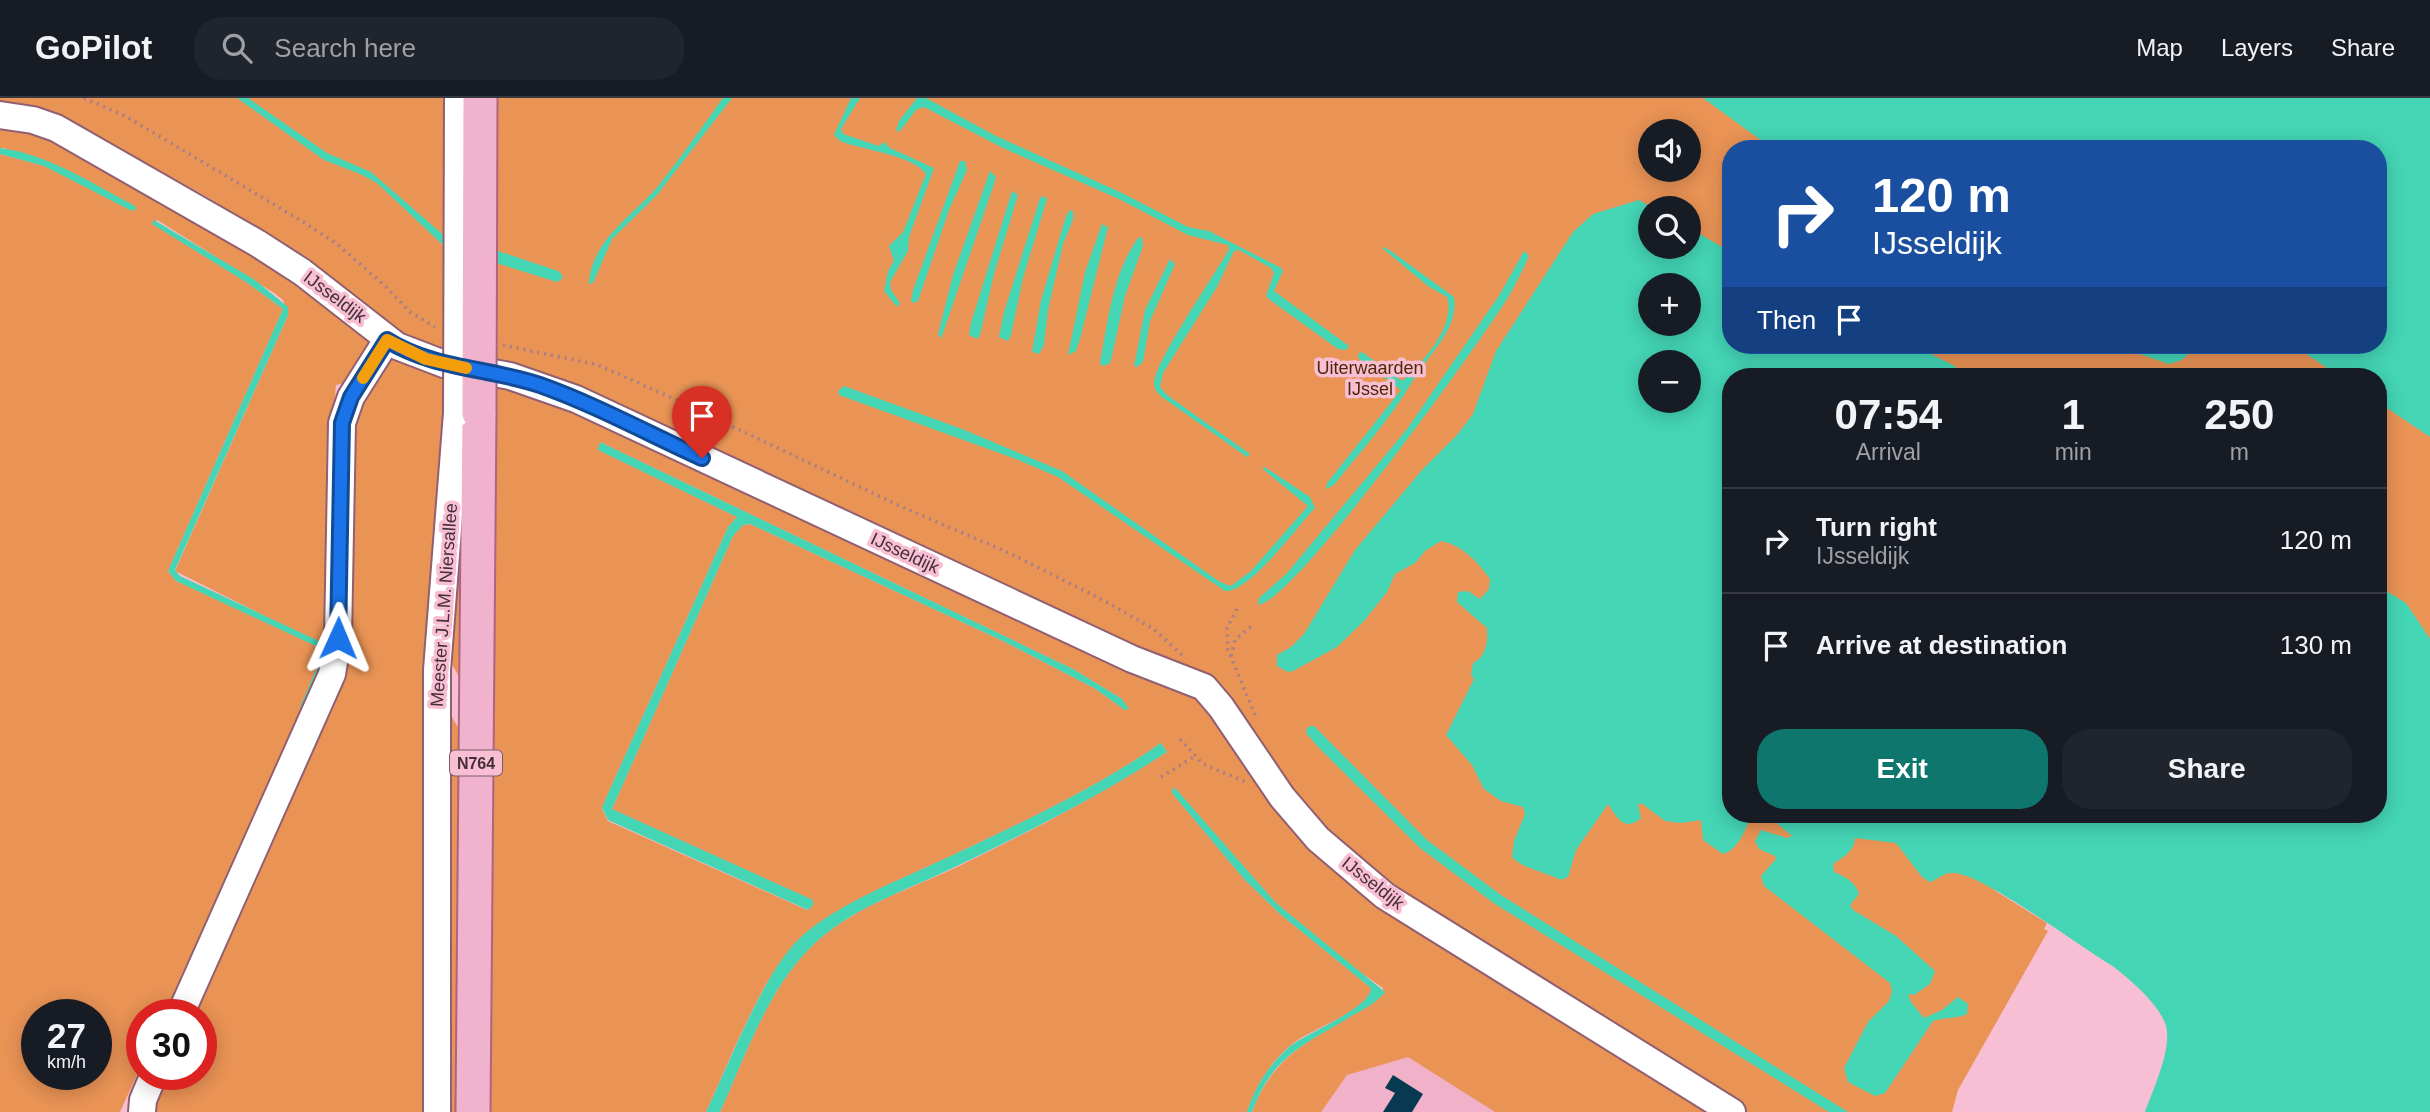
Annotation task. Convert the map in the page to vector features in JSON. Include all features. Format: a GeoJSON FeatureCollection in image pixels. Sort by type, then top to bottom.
{"type":"FeatureCollection","features":[{"type":"Feature","properties":{"kind":"main road","name":"Meester J.L.M. Niersallee"},"geometry":{"type":"LineString","coordinates":[[473,1112],[476,726],[468,413],[480,98]]}},
{"type":"Feature","properties":{"kind":"street","name":"Meester J.L.M. Niersallee"},"geometry":{"type":"LineString","coordinates":[[438,1112],[437,670],[468,413],[458,98]]}},
{"type":"Feature","properties":{"kind":"street","name":"IJsseldijk"},"geometry":{"type":"LineString","coordinates":[[0,115],[33,120],[56,128],[185,199],[302,272],[367,321],[387,340],[426,359],[510,376],[576,400],[1132,659],[1204,687],[1221,707],[1282,797],[1309,828],[1385,896],[1732,1112]]}},
{"type":"Feature","properties":{"kind":"street"},"geometry":{"type":"LineString","coordinates":[[187,999],[332,674],[338,638],[342,423],[355,391],[387,340]]}},
{"type":"Feature","properties":{"kind":"street"},"geometry":{"type":"LineString","coordinates":[[437,670],[476,726]]}},
{"type":"Feature","properties":{"kind":"street"},"geometry":{"type":"LineString","coordinates":[[142,1112],[147,1090]]}},
{"type":"Feature","properties":{"kind":"path"},"geometry":{"type":"LineString","coordinates":[[84,98],[127,117],[300,220],[337,244],[410,312],[423,321],[444,329]]}},
{"type":"Feature","properties":{"kind":"path"},"geometry":{"type":"LineString","coordinates":[[492,342],[598,365],[902,507],[1005,551],[1154,629],[1179,651],[1204,687]]}},
{"type":"Feature","properties":{"kind":"path"},"geometry":{"type":"LineString","coordinates":[[1231,657],[1235,640],[1253,625]]}},
{"type":"Feature","properties":{"kind":"path"},"geometry":{"type":"LineString","coordinates":[[1161,777],[1195,756]]}},
{"type":"Feature","properties":{"kind":"shaded area"},"geometry":{"type":"Polygon","coordinates":[[[237,98],[248,98],[327,153],[371,172],[448,239],[495,250],[555,270],[560,272],[563,278],[557,282],[445,247],[377,183],[324,160],[237,98]]]}},
{"type":"Feature","properties":{"kind":"shaded area"},"geometry":{"type":"Polygon","coordinates":[[[723,98],[732,98],[657,195],[612,239],[593,283],[589,284],[597,254],[605,242],[659,185],[723,98]]]}},
{"type":"Feature","properties":{"kind":"shaded area"},"geometry":{"type":"Polygon","coordinates":[[[851,98],[860,98],[841,129],[843,134],[879,146],[884,142],[890,148],[934,168],[909,237],[908,251],[890,282],[891,290],[900,303],[897,307],[884,291],[888,271],[894,261],[889,246],[903,232],[926,174],[910,162],[840,141],[834,135],[851,98]]]}},
{"type":"Feature","properties":{"kind":"shaded area"},"geometry":{"type":"Polygon","coordinates":[[[917,98],[926,98],[994,135],[1122,193],[1188,227],[1209,231],[1281,268],[1283,271],[1274,291],[1349,346],[1346,350],[1338,349],[1270,300],[1266,296],[1274,273],[1271,268],[1239,250],[1234,251],[1217,287],[1163,373],[1160,387],[1167,395],[1250,454],[1247,457],[1162,397],[1154,385],[1157,371],[1229,249],[1228,245],[1188,235],[1119,199],[1003,148],[924,107],[916,110],[900,131],[896,131],[899,121],[917,98]]]}},
{"type":"Feature","properties":{"kind":"shaded area"},"geometry":{"type":"Polygon","coordinates":[[[1703,98],[2430,98],[2430,437],[2387,408],[2387,368],[2327,368],[2306,354],[2387,354],[2387,140],[1761,140],[1703,98]]]}},
{"type":"Feature","properties":{"kind":"shaded area"},"geometry":{"type":"Polygon","coordinates":[[[0,148],[53,163],[135,206],[136,209],[132,211],[44,166],[0,154],[0,148]]]}},
{"type":"Feature","properties":{"kind":"shaded area"},"geometry":{"type":"Polygon","coordinates":[[[960,161],[965,161],[967,170],[949,210],[918,301],[913,303],[913,290],[960,161]]]}},
{"type":"Feature","properties":{"kind":"shaded area"},"geometry":{"type":"Polygon","coordinates":[[[990,171],[996,177],[941,339],[938,334],[953,275],[990,171]]]}},
{"type":"Feature","properties":{"kind":"shaded area"},"geometry":{"type":"Polygon","coordinates":[[[1012,191],[1018,195],[977,339],[969,335],[971,323],[1012,191]]]}},
{"type":"Feature","properties":{"kind":"shaded area"},"geometry":{"type":"Polygon","coordinates":[[[1043,196],[1047,199],[1023,278],[1008,341],[999,337],[1004,312],[1040,198],[1043,196]]]}},
{"type":"Feature","properties":{"kind":"shaded area"},"geometry":{"type":"Polygon","coordinates":[[[1638,200],[1638,259],[1701,259],[1701,235],[1722,247],[1722,354],[1930,354],[1957,368],[1722,368],[1722,823],[1748,823],[1737,843],[1728,852],[1723,854],[1703,840],[1701,820],[1681,823],[1665,821],[1641,803],[1638,805],[1641,818],[1630,824],[1617,818],[1608,804],[1576,850],[1568,877],[1561,880],[1528,867],[1512,857],[1514,841],[1525,814],[1523,807],[1501,801],[1484,789],[1472,765],[1446,735],[1474,679],[1471,675],[1473,663],[1481,657],[1486,643],[1487,628],[1457,602],[1458,592],[1468,591],[1480,599],[1489,589],[1490,579],[1469,555],[1449,543],[1441,541],[1425,551],[1415,563],[1395,574],[1387,592],[1364,621],[1337,647],[1293,671],[1288,672],[1277,666],[1277,655],[1291,647],[1304,634],[1355,550],[1473,414],[1496,351],[1573,232],[1593,214],[1638,200]]]}},
{"type":"Feature","properties":{"kind":"shaded area"},"geometry":{"type":"Polygon","coordinates":[[[1070,210],[1073,211],[1073,220],[1063,244],[1048,310],[1044,345],[1039,354],[1032,352],[1041,300],[1070,210]]]}},
{"type":"Feature","properties":{"kind":"shaded area"},"geometry":{"type":"Polygon","coordinates":[[[154,220],[255,280],[288,307],[288,315],[175,570],[180,576],[323,643],[327,655],[302,711],[300,707],[321,658],[318,647],[176,581],[168,571],[283,309],[246,282],[152,224],[154,220]]]}},
{"type":"Feature","properties":{"kind":"shaded area"},"geometry":{"type":"Polygon","coordinates":[[[1102,224],[1108,227],[1081,335],[1076,351],[1068,355],[1085,272],[1102,224]]]}},
{"type":"Feature","properties":{"kind":"shaded area"},"geometry":{"type":"Polygon","coordinates":[[[1139,237],[1142,238],[1143,246],[1125,296],[1111,360],[1109,364],[1102,366],[1100,362],[1117,281],[1130,250],[1139,237]]]}},
{"type":"Feature","properties":{"kind":"shaded area"},"geometry":{"type":"Polygon","coordinates":[[[1381,247],[1388,249],[1454,297],[1452,321],[1385,422],[1334,485],[1326,489],[1327,483],[1401,390],[1359,359],[1358,354],[1362,352],[1402,381],[1435,344],[1447,320],[1447,297],[1428,286],[1381,247]]]}},
{"type":"Feature","properties":{"kind":"shaded area"},"geometry":{"type":"Polygon","coordinates":[[[1524,251],[1529,256],[1507,299],[1426,414],[1346,518],[1309,561],[1278,592],[1258,605],[1259,598],[1287,573],[1407,429],[1500,294],[1524,251]]]}},
{"type":"Feature","properties":{"kind":"shaded area"},"geometry":{"type":"Polygon","coordinates":[[[1170,259],[1175,264],[1150,321],[1143,362],[1137,367],[1134,366],[1145,310],[1170,259]]]}},
{"type":"Feature","properties":{"kind":"shaded area"},"geometry":{"type":"Polygon","coordinates":[[[2140,354],[2188,354],[2182,360],[2169,364],[2140,354]]]}},
{"type":"Feature","properties":{"kind":"shaded area"},"geometry":{"type":"Polygon","coordinates":[[[844,386],[962,429],[1062,471],[1220,582],[1231,586],[1251,571],[1308,506],[1264,470],[1263,466],[1310,497],[1315,508],[1260,570],[1247,581],[1225,591],[1058,477],[1016,459],[839,395],[838,391],[844,386]]]}},
{"type":"Feature","properties":{"kind":"shaded area"},"geometry":{"type":"Polygon","coordinates":[[[600,442],[1073,669],[1122,699],[1129,709],[1125,710],[1094,688],[1003,641],[750,524],[743,525],[733,536],[612,809],[813,900],[813,905],[808,910],[608,820],[602,808],[606,798],[728,527],[737,517],[598,450],[600,442]]]}},
{"type":"Feature","properties":{"kind":"shaded area"},"geometry":{"type":"Polygon","coordinates":[[[2387,591],[2406,603],[2430,639],[2430,1112],[2145,1112],[2165,1055],[2167,1032],[2156,1007],[2135,985],[2114,967],[1987,885],[1954,873],[1930,882],[1922,877],[1896,843],[1855,838],[1850,850],[1833,864],[1834,872],[1849,880],[1859,894],[1850,905],[1853,910],[1896,936],[1935,971],[1930,984],[1914,995],[1908,994],[1911,1002],[1924,1018],[1942,1010],[1958,997],[1968,1004],[1967,1014],[1933,1021],[1885,1093],[1875,1096],[1848,1082],[1844,1068],[1868,1022],[1889,1001],[1892,991],[1890,983],[1764,886],[1761,876],[1776,859],[1759,849],[1755,841],[1761,830],[1787,838],[1792,836],[1777,823],[2387,823],[2387,591]]]}},
{"type":"Feature","properties":{"kind":"shaded area"},"geometry":{"type":"Polygon","coordinates":[[[1310,726],[1314,726],[1427,840],[1501,895],[1848,1112],[1829,1112],[1495,904],[1420,848],[1319,748],[1306,733],[1310,726]]]}},
{"type":"Feature","properties":{"kind":"shaded area"},"geometry":{"type":"Polygon","coordinates":[[[1161,743],[1167,752],[1090,798],[984,853],[860,911],[825,935],[809,949],[780,985],[720,1112],[706,1112],[746,1024],[770,979],[782,959],[808,930],[864,896],[1054,806],[1161,743]]]}},
{"type":"Feature","properties":{"kind":"shaded area"},"geometry":{"type":"Polygon","coordinates":[[[1172,788],[1176,789],[1276,903],[1385,992],[1369,1006],[1291,1054],[1270,1077],[1252,1112],[1247,1112],[1258,1086],[1281,1055],[1296,1042],[1360,1004],[1371,988],[1280,914],[1244,879],[1172,793],[1172,788]]]}},
{"type":"Feature","properties":{"kind":"shaded area"},"geometry":{"type":"Polygon","coordinates":[[[1413,1011],[1607,1112],[1288,1112],[1413,1011]]]}},
{"type":"Feature","properties":{"kind":"green space"},"geometry":{"type":"Polygon","coordinates":[[[0,98],[446,98],[444,236],[442,234],[441,244],[444,246],[444,359],[410,347],[265,234],[209,198],[98,137],[0,105],[0,98]]]}},
{"type":"Feature","properties":{"kind":"green space","name":"Uiterwaarden IJssel"},"geometry":{"type":"Polygon","coordinates":[[[497,98],[1875,98],[1953,140],[1722,140],[1722,354],[2331,354],[2351,368],[1722,368],[1722,823],[2027,823],[1994,890],[2047,923],[2044,929],[2048,931],[1958,1090],[1952,1112],[1742,1112],[1431,917],[1310,821],[1221,699],[571,382],[497,367],[495,261],[499,263],[495,250],[497,98]]]}},
{"type":"Feature","properties":{"kind":"green space"},"geometry":{"type":"Polygon","coordinates":[[[0,123],[51,135],[199,215],[374,339],[354,381],[336,385],[332,429],[325,646],[175,571],[288,315],[283,300],[274,293],[157,220],[153,224],[246,282],[283,309],[168,571],[176,581],[312,643],[322,655],[301,710],[171,999],[126,999],[126,1090],[130,1090],[120,1112],[0,1112],[0,154],[44,166],[135,206],[4,148],[0,148],[0,123]]]}},
{"type":"Feature","properties":{"kind":"green space"},"geometry":{"type":"Polygon","coordinates":[[[394,352],[444,370],[443,426],[448,428],[429,1112],[147,1112],[154,1090],[217,1090],[217,999],[193,999],[332,686],[348,422],[394,352]]]}},
{"type":"Feature","properties":{"kind":"green space"},"geometry":{"type":"Polygon","coordinates":[[[497,378],[1195,687],[1306,835],[1722,1112],[1495,1112],[1408,1057],[1347,1075],[1321,1112],[1252,1112],[1263,1089],[1290,1055],[1383,995],[1383,988],[1347,963],[1276,903],[1174,788],[1172,793],[1244,879],[1280,914],[1371,988],[1362,1003],[1353,1010],[1301,1038],[1275,1061],[1261,1080],[1247,1112],[720,1112],[780,985],[809,949],[825,935],[860,911],[957,867],[1090,798],[1167,752],[1161,743],[1054,806],[864,896],[808,931],[769,979],[706,1112],[487,1112],[489,667],[497,378]],[[600,442],[599,450],[737,517],[728,527],[606,798],[602,809],[608,821],[807,910],[813,905],[812,900],[612,809],[733,536],[743,525],[750,524],[1003,641],[1094,688],[1125,710],[1122,699],[1073,669],[600,442]]]}},
{"type":"Feature","properties":{"kind":"green space"},"geometry":{"type":"Polygon","coordinates":[[[2387,395],[2430,426],[2430,911],[2383,823],[2387,823],[2387,395]]]}},
{"type":"Feature","properties":{"kind":"green space"},"geometry":{"type":"Polygon","coordinates":[[[463,413],[465,687],[446,654],[463,413]]]}},
{"type":"Feature","properties":{"kind":"green space"},"geometry":{"type":"Polygon","coordinates":[[[445,705],[463,736],[461,1112],[442,1112],[445,705]]]}},
{"type":"Feature","properties":{"kind":"building"},"geometry":{"type":"Polygon","coordinates":[[[1393,1075],[1423,1094],[1412,1112],[1383,1112],[1395,1093],[1385,1088],[1393,1075]]]}},
{"type":"Feature","properties":{"kind":"slow traffic"},"geometry":{"type":"LineString","coordinates":[[363,378],[387,340],[426,359],[466,368]]}},
{"type":"Feature","properties":{"kind":"route"},"geometry":{"type":"LineString","coordinates":[[338,638],[342,423],[351,397],[387,340],[426,359],[510,376],[541,386],[702,458]]}}]}
